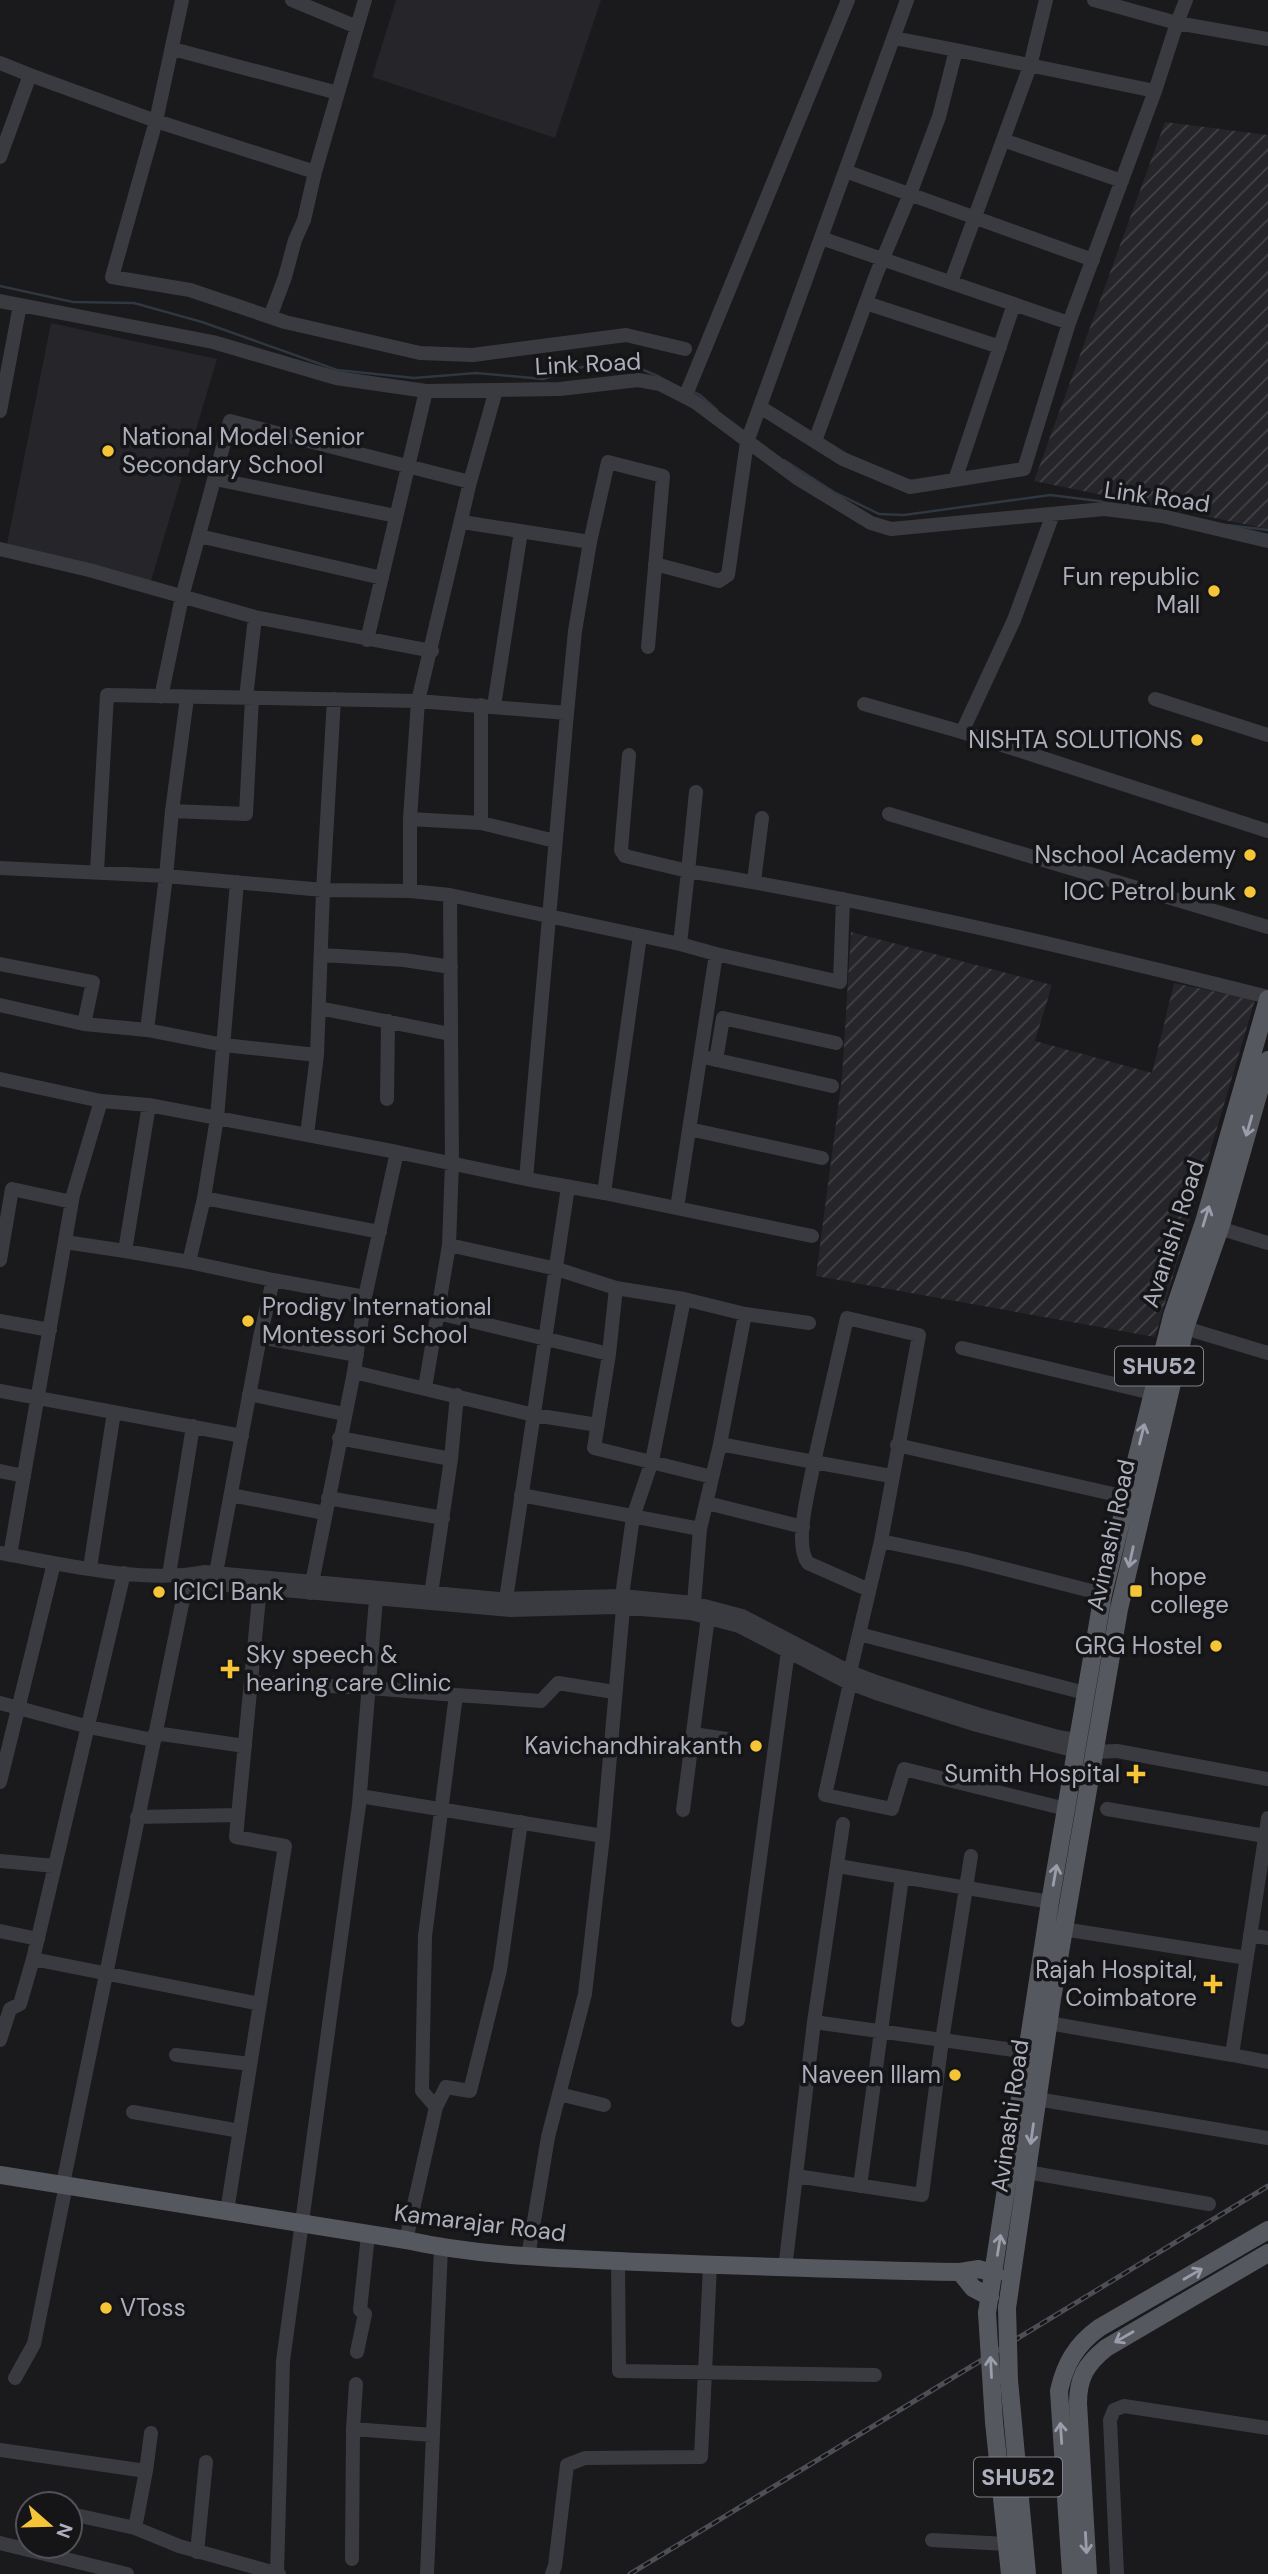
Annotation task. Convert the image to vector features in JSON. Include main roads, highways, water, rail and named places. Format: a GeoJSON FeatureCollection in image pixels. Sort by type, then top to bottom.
{"type":"FeatureCollection","features":[{"type":"Feature","properties":{"kind":"main road","name":"Avanishi Road"},"geometry":{"type":"LineString","coordinates":[[989,2305],[1033,2090],[1028,2052],[1044,1998],[1050,1902],[1103,1594],[1128,1528],[1126,1497],[1172,1316],[1204,1222],[1268,998]]}},
{"type":"Feature","properties":{"kind":"main road","name":"Avinashi Road"},"geometry":{"type":"LineString","coordinates":[[1027,2574],[1009,2380],[1007,2308],[1027,2172],[1033,2090],[1048,2023],[1044,1998],[1063,1929],[1119,1609],[1128,1528],[1185,1328],[1219,1228],[1267,1068]]}},
{"type":"Feature","properties":{"kind":"main road","name":"Kamarajar Road"},"geometry":{"type":"LineString","coordinates":[[0,2175],[406,2240],[441,2248],[528,2257],[785,2269],[960,2272],[979,2269],[995,2274]]}},
{"type":"Feature","properties":{"kind":"main road"},"geometry":{"type":"LineString","coordinates":[[1071,2574],[1059,2391],[1063,2372],[1072,2356],[1083,2340],[1100,2328],[1268,2230]]}},
{"type":"Feature","properties":{"kind":"main road"},"geometry":{"type":"LineString","coordinates":[[1088,2574],[1078,2403],[1078,2388],[1083,2373],[1090,2361],[1106,2348],[1268,2253]]}},
{"type":"Feature","properties":{"kind":"main road"},"geometry":{"type":"LineString","coordinates":[[960,2272],[989,2305]]}},
{"type":"Feature","properties":{"kind":"main road","name":"SHU52"},"geometry":{"type":"LineString","coordinates":[[989,2305],[994,2422],[1010,2574]]}},
{"type":"Feature","properties":{"kind":"waterway"},"geometry":{"type":"LineString","coordinates":[[0,286],[73,302],[134,303],[202,322],[337,370],[414,378],[476,373],[543,379],[602,361],[632,365],[660,377]]}},
{"type":"Feature","properties":{"kind":"waterway"},"geometry":{"type":"LineString","coordinates":[[692,391],[717,410]]}},
{"type":"Feature","properties":{"kind":"waterway"},"geometry":{"type":"LineString","coordinates":[[784,460],[834,492],[879,514],[904,515],[1050,495],[1139,506]]}},
{"type":"Feature","properties":{"kind":"waterway"},"geometry":{"type":"LineString","coordinates":[[1228,525],[1268,530]]}},
{"type":"Feature","properties":{"kind":"railway"},"geometry":{"type":"LineString","coordinates":[[630,2574],[1268,2186]]}},
{"type":"Feature","properties":{"kind":"place","name":"National Model Senior Secondary School"},"geometry":{"type":"Point","coordinates":[108,451]}},
{"type":"Feature","properties":{"kind":"place","name":"Fun republic Mall"},"geometry":{"type":"Point","coordinates":[1214,591]}},
{"type":"Feature","properties":{"kind":"place","name":"NISHTA SOLUTIONS"},"geometry":{"type":"Point","coordinates":[1197,740]}},
{"type":"Feature","properties":{"kind":"place","name":"Nschool Academy"},"geometry":{"type":"Point","coordinates":[1250,855]}},
{"type":"Feature","properties":{"kind":"place","name":"IOC Petrol bunk"},"geometry":{"type":"Point","coordinates":[1250,892]}},
{"type":"Feature","properties":{"kind":"place","name":"Prodigy International Montessori School"},"geometry":{"type":"Point","coordinates":[248,1321]}},
{"type":"Feature","properties":{"kind":"place","name":"hope college"},"geometry":{"type":"Point","coordinates":[1136,1591]}},
{"type":"Feature","properties":{"kind":"place","name":"ICICI Bank"},"geometry":{"type":"Point","coordinates":[159,1592]}},
{"type":"Feature","properties":{"kind":"place","name":"GRG Hostel"},"geometry":{"type":"Point","coordinates":[1216,1646]}},
{"type":"Feature","properties":{"kind":"place","name":"Sky speech & hearing care Clinic"},"geometry":{"type":"Point","coordinates":[230,1669]}},
{"type":"Feature","properties":{"kind":"place","name":"Kavichandhirakanth"},"geometry":{"type":"Point","coordinates":[756,1746]}},
{"type":"Feature","properties":{"kind":"place","name":"Sumith Hospital"},"geometry":{"type":"Point","coordinates":[1136,1774]}},
{"type":"Feature","properties":{"kind":"place","name":"Rajah Hospital, Coimbatore"},"geometry":{"type":"Point","coordinates":[1213,1984]}},
{"type":"Feature","properties":{"kind":"place","name":"Naveen Illam"},"geometry":{"type":"Point","coordinates":[955,2075]}},
{"type":"Feature","properties":{"kind":"place","name":"VToss"},"geometry":{"type":"Point","coordinates":[106,2308]}}]}
